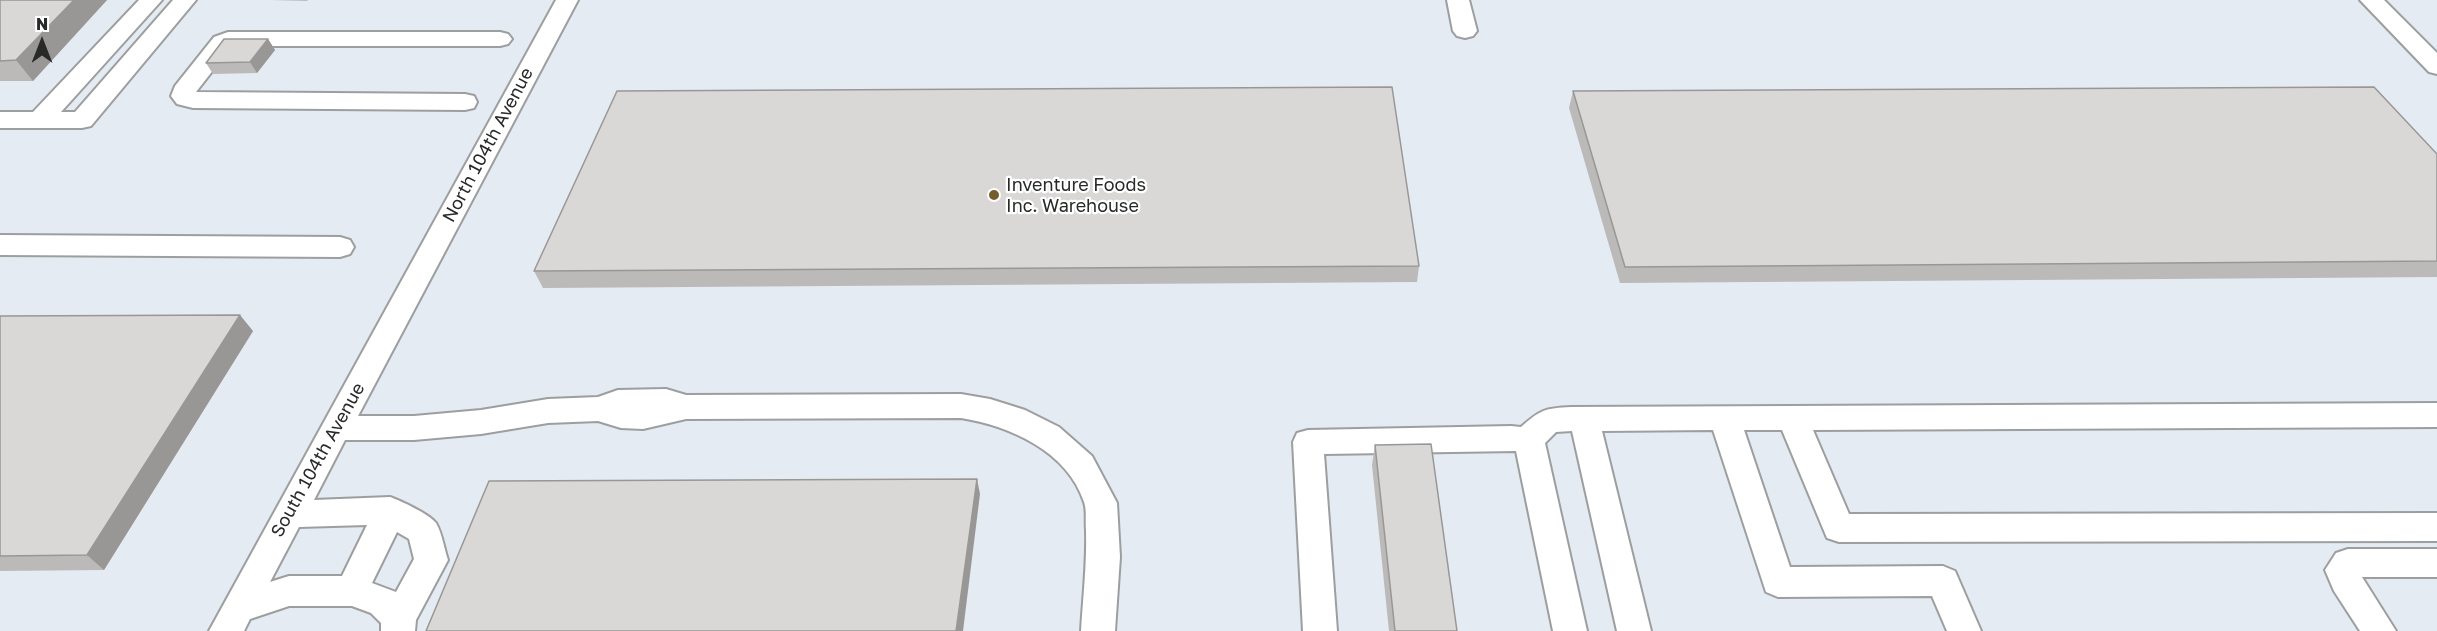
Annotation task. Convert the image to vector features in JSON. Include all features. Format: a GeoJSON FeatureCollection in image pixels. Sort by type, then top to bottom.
{"type":"FeatureCollection","features":[{"type":"Feature","properties":{"kind":"street"},"geometry":{"type":"LineString","coordinates":[[40,120],[151,0]]}},
{"type":"Feature","properties":{"kind":"street"},"geometry":{"type":"LineString","coordinates":[[0,120],[82,120],[185,0]]}},
{"type":"Feature","properties":{"kind":"street","name":"North 104th Avenue"},"geometry":{"type":"LineString","coordinates":[[410,290],[567,0]]}},
{"type":"Feature","properties":{"kind":"street"},"geometry":{"type":"LineString","coordinates":[[1458,0],[1465,31]]}},
{"type":"Feature","properties":{"kind":"street"},"geometry":{"type":"LineString","coordinates":[[2370,0],[2437,67]]}},
{"type":"Feature","properties":{"kind":"street"},"geometry":{"type":"LineString","coordinates":[[465,102],[193,100],[183,96],[222,42],[228,39],[500,39]]}},
{"type":"Feature","properties":{"kind":"street"},"geometry":{"type":"LineString","coordinates":[[0,245],[340,247]]}},
{"type":"Feature","properties":{"kind":"street","name":"South 104th Avenue"},"geometry":{"type":"LineString","coordinates":[[232,620],[410,290]]}},
{"type":"Feature","properties":{"kind":"street"},"geometry":{"type":"LineString","coordinates":[[336,428],[414,428],[481,422],[548,411],[600,409],[613,416],[662,415],[686,407],[962,406],[990,411],[1014,418],[1048,436],[1081,465],[1101,503],[1103,557],[1098,631]]}},
{"type":"Feature","properties":{"kind":"street"},"geometry":{"type":"LineString","coordinates":[[1527,441],[1549,420],[1584,418],[2437,415]]}},
{"type":"Feature","properties":{"kind":"street"},"geometry":{"type":"LineString","coordinates":[[1724,417],[1778,582],[1943,581],[1964,631]]}},
{"type":"Feature","properties":{"kind":"street"},"geometry":{"type":"LineString","coordinates":[[1792,417],[1839,528],[2437,526]]}},
{"type":"Feature","properties":{"kind":"street"},"geometry":{"type":"LineString","coordinates":[[1584,418],[1634,631]]}},
{"type":"Feature","properties":{"kind":"street"},"geometry":{"type":"LineString","coordinates":[[1320,631],[1308,442],[1511,438],[1527,441],[1530,445],[1570,631]]}},
{"type":"Feature","properties":{"kind":"street"},"geometry":{"type":"LineString","coordinates":[[288,514],[390,512],[423,531],[431,560],[393,617]]}},
{"type":"Feature","properties":{"kind":"street"},"geometry":{"type":"LineString","coordinates":[[352,591],[390,512]]}},
{"type":"Feature","properties":{"kind":"street"},"geometry":{"type":"LineString","coordinates":[[2379,631],[2346,581],[2342,570],[2348,563],[2437,562]]}},
{"type":"Feature","properties":{"kind":"street"},"geometry":{"type":"LineString","coordinates":[[232,620],[289,591],[352,591],[393,617]]}},
{"type":"Feature","properties":{"kind":"street"},"geometry":{"type":"LineString","coordinates":[[232,620],[345,609],[393,617]]}},
{"type":"Feature","properties":{"kind":"shaded area"},"geometry":{"type":"Polygon","coordinates":[[[0,0],[2437,0],[2437,631],[0,631],[0,0]]]}},
{"type":"Feature","properties":{"kind":"building"},"geometry":{"type":"Polygon","coordinates":[[[0,0],[74,0],[16,60],[0,61],[0,0]]]}},
{"type":"Feature","properties":{"kind":"building"},"geometry":{"type":"Polygon","coordinates":[[[224,39],[268,39],[250,62],[206,63],[224,39]]]}},
{"type":"Feature","properties":{"kind":"building","name":"Inventure Foods Inc. Warehouse"},"geometry":{"type":"Polygon","coordinates":[[[1392,87],[1419,266],[534,271],[617,91],[1392,87]]]}},
{"type":"Feature","properties":{"kind":"building"},"geometry":{"type":"Polygon","coordinates":[[[2374,87],[2437,154],[2437,261],[1625,267],[1573,91],[2374,87]]]}},
{"type":"Feature","properties":{"kind":"building"},"geometry":{"type":"Polygon","coordinates":[[[240,315],[87,555],[0,556],[0,316],[240,315]]]}},
{"type":"Feature","properties":{"kind":"building"},"geometry":{"type":"Polygon","coordinates":[[[1431,444],[1457,631],[1395,631],[1375,445],[1431,444]]]}},
{"type":"Feature","properties":{"kind":"building"},"geometry":{"type":"Polygon","coordinates":[[[977,479],[956,631],[426,631],[489,481],[977,479]]]}},
{"type":"Feature","properties":{"kind":"place","name":"Inventure Foods Inc. Warehouse"},"geometry":{"type":"Point","coordinates":[994,195]}}]}
